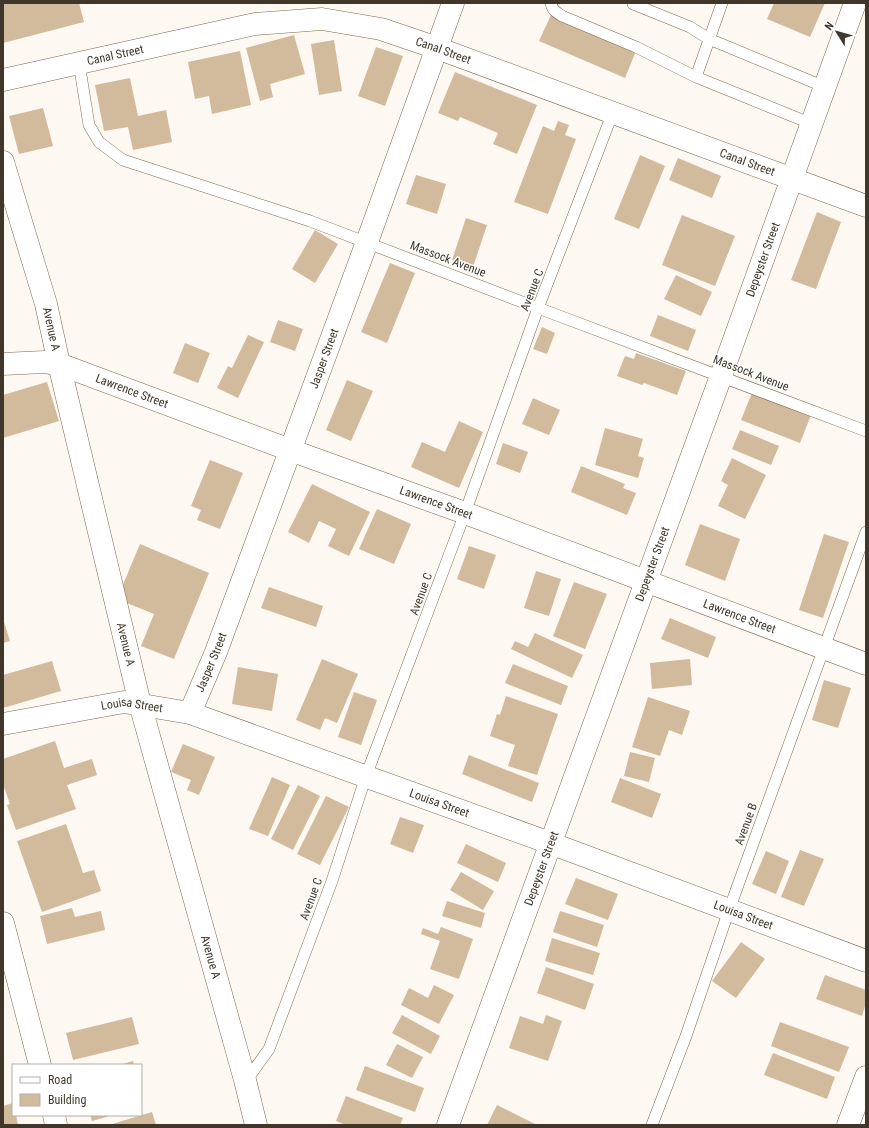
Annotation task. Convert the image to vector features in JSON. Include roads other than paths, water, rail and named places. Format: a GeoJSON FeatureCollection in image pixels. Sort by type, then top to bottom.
{"type":"FeatureCollection","features":[{"type":"Feature","properties":{"kind":"street","name":"Jasper Street"},"geometry":{"type":"LineString","coordinates":[[190,713],[216,652],[438,48],[453,3]]}},
{"type":"Feature","properties":{"kind":"street","name":"Depeyster Street"},"geometry":{"type":"LineString","coordinates":[[448,1125],[721,376],[855,3]]}},
{"type":"Feature","properties":{"kind":"street","name":"Canal Street"},"geometry":{"type":"LineString","coordinates":[[3,80],[255,24],[322,19],[380,28],[613,112],[866,206]]}},
{"type":"Feature","properties":{"kind":"street","name":"Avenue A"},"geometry":{"type":"LineString","coordinates":[[3,162],[46,304],[140,704],[256,1125]]}},
{"type":"Feature","properties":{"kind":"street","name":"Lawrence Street"},"geometry":{"type":"LineString","coordinates":[[3,364],[44,362],[59,364],[465,513],[866,664]]}},
{"type":"Feature","properties":{"kind":"street","name":"Louisa Street"},"geometry":{"type":"LineString","coordinates":[[3,724],[124,702],[190,713],[550,843],[866,961]]}},
{"type":"Feature","properties":{"kind":"street"},"geometry":{"type":"LineString","coordinates":[[3,923],[40,1064]]}},
{"type":"Feature","properties":{"kind":"street"},"geometry":{"type":"LineString","coordinates":[[848,1125],[866,1077]]}},
{"type":"Feature","properties":{"kind":"lane"},"geometry":{"type":"LineString","coordinates":[[551,3],[552,8],[562,16],[636,47],[696,77],[812,124]]}},
{"type":"Feature","properties":{"kind":"lane"},"geometry":{"type":"LineString","coordinates":[[696,77],[722,3]]}},
{"type":"Feature","properties":{"kind":"lane"},"geometry":{"type":"LineString","coordinates":[[633,4],[690,27],[709,40],[825,87]]}},
{"type":"Feature","properties":{"kind":"lane","name":"Massock Avenue"},"geometry":{"type":"LineString","coordinates":[[79,64],[89,125],[98,142],[123,160],[310,221],[866,431]]}},
{"type":"Feature","properties":{"kind":"lane","name":"Avenue C"},"geometry":{"type":"LineString","coordinates":[[244,1080],[251,1074],[269,1049],[332,881],[366,776],[465,513],[538,308],[613,112]]}},
{"type":"Feature","properties":{"kind":"lane","name":"Avenue B"},"geometry":{"type":"LineString","coordinates":[[652,1125],[686,1036],[729,910],[866,532]]}}]}
